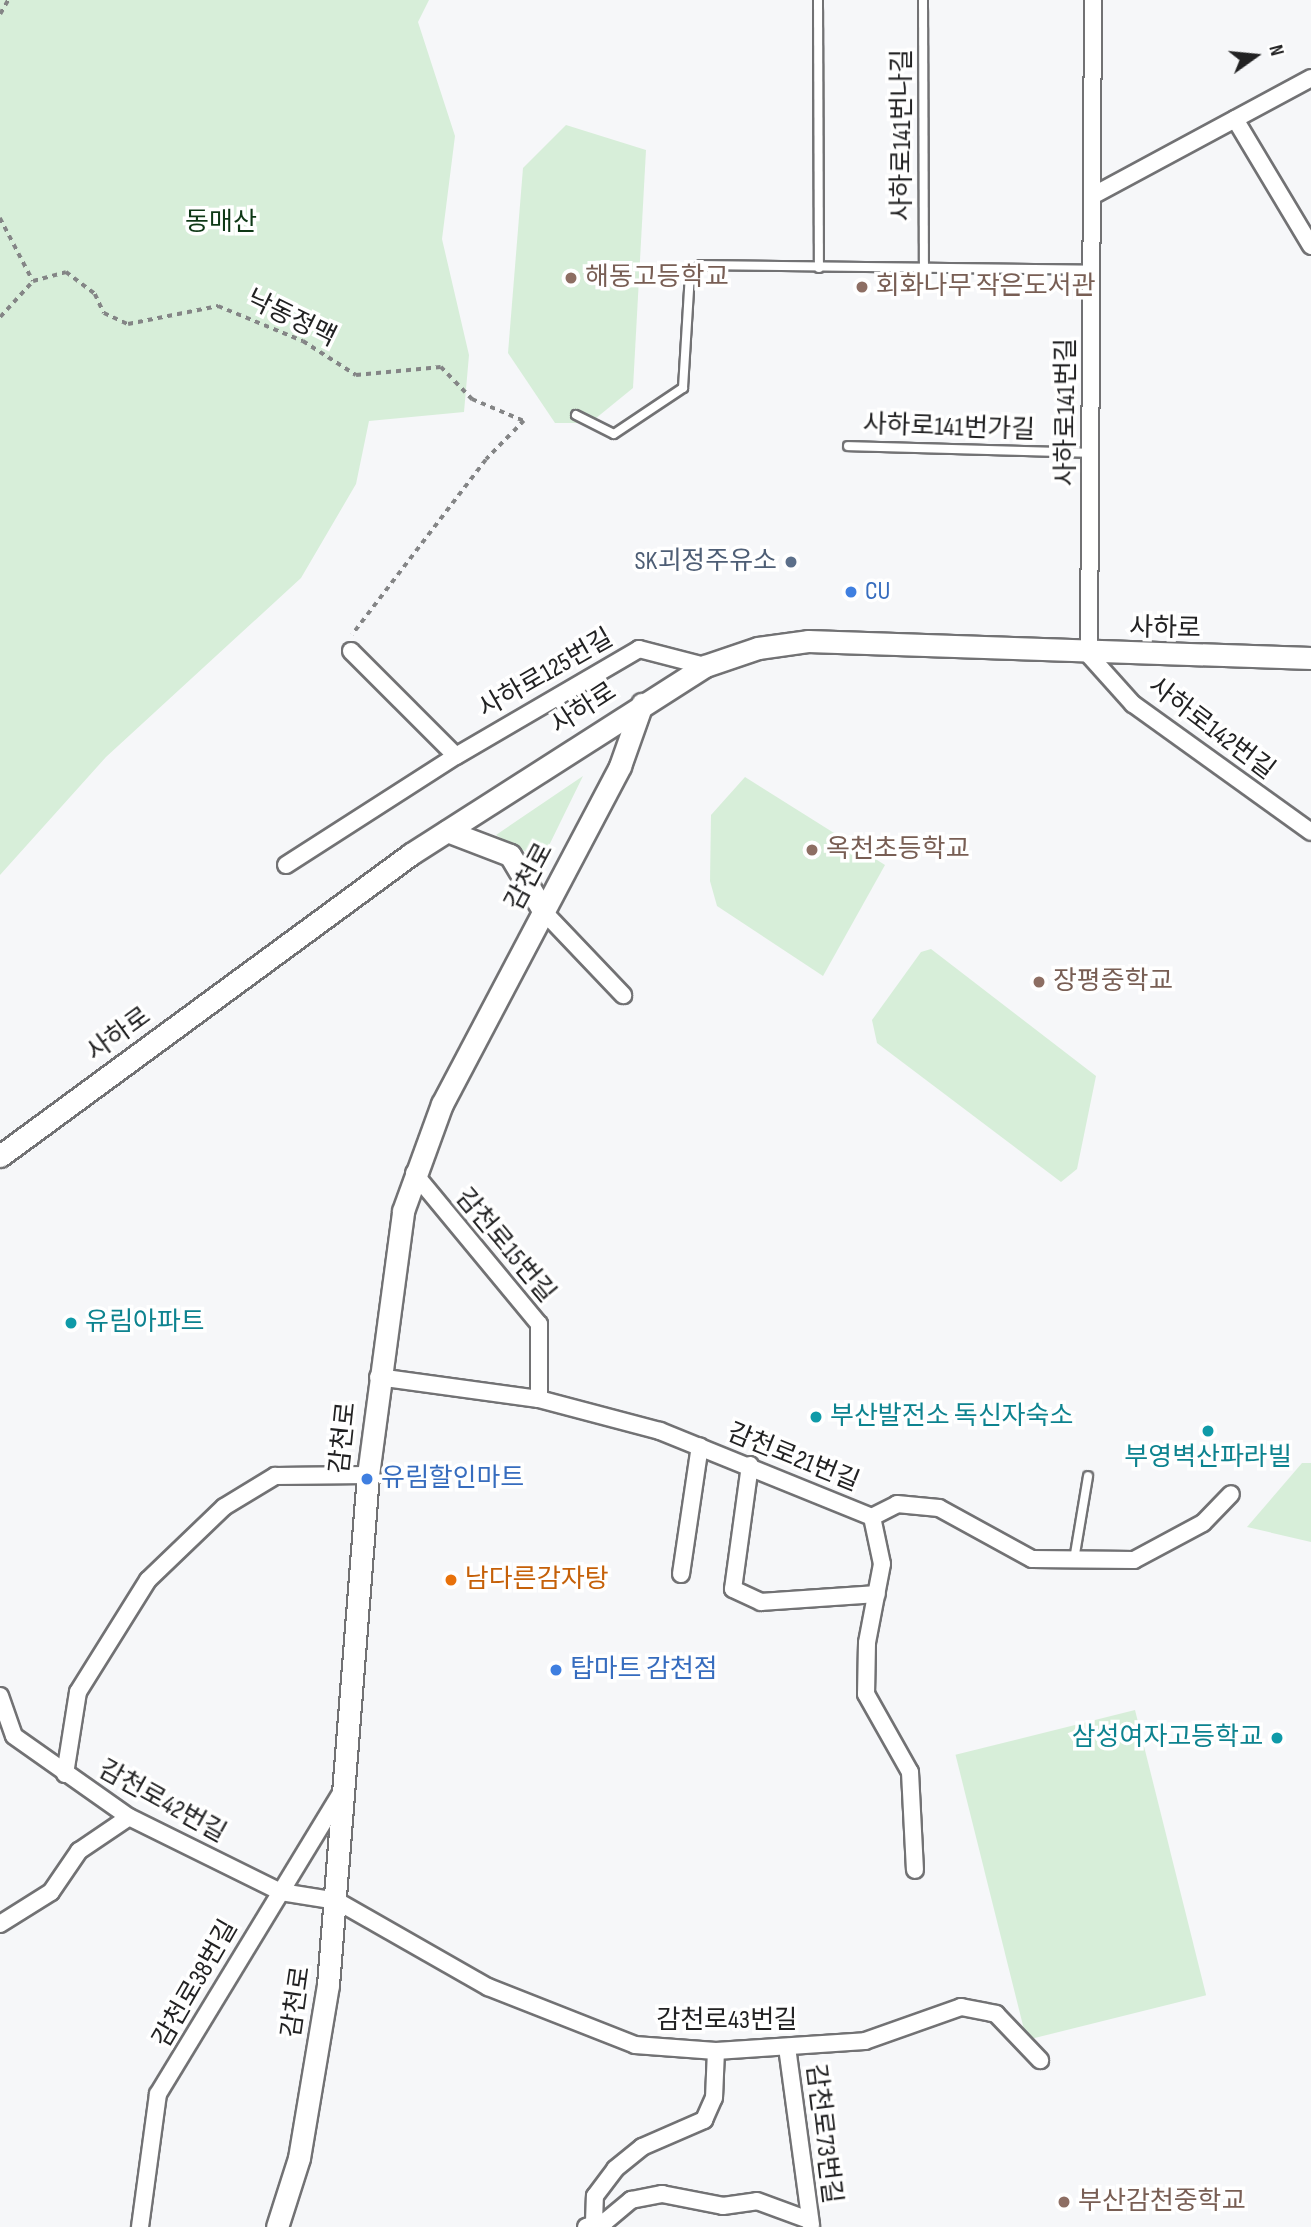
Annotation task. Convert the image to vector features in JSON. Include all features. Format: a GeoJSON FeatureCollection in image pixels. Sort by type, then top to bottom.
{"type":"FeatureCollection","features":[{"type":"Feature","properties":{"kind":"main road","name":"사하로"},"geometry":{"type":"LineString","coordinates":[[0,1156],[447,831],[705,666],[758,648],[808,641],[1089,655],[1311,658]]}},
{"type":"Feature","properties":{"kind":"main road","name":"감천로"},"geometry":{"type":"LineString","coordinates":[[277,2227],[314,2079],[337,1901],[368,1475],[395,1246],[414,1174],[485,1014],[544,912],[620,766],[642,704]]}},
{"type":"Feature","properties":{"kind":"main road"},"geometry":{"type":"LineString","coordinates":[[447,831],[510,855],[544,912]]}},
{"type":"Feature","properties":{"kind":"street","name":"사하로141번길"},"geometry":{"type":"LineString","coordinates":[[1089,655],[1094,195],[1093,0]]}},
{"type":"Feature","properties":{"kind":"street"},"geometry":{"type":"LineString","coordinates":[[1094,195],[1311,78]]}},
{"type":"Feature","properties":{"kind":"street"},"geometry":{"type":"LineString","coordinates":[[1235,119],[1311,246]]}},
{"type":"Feature","properties":{"kind":"street","name":"사하로125번길"},"geometry":{"type":"LineString","coordinates":[[286,866],[456,756],[639,649],[705,666]]}},
{"type":"Feature","properties":{"kind":"street"},"geometry":{"type":"LineString","coordinates":[[351,651],[456,756]]}},
{"type":"Feature","properties":{"kind":"street","name":"사하로142번길"},"geometry":{"type":"LineString","coordinates":[[1089,655],[1133,704],[1311,832]]}},
{"type":"Feature","properties":{"kind":"street"},"geometry":{"type":"LineString","coordinates":[[544,912],[624,995]]}},
{"type":"Feature","properties":{"kind":"street","name":"감천로15번길"},"geometry":{"type":"LineString","coordinates":[[414,1174],[539,1324],[539,1399]]}},
{"type":"Feature","properties":{"kind":"street","name":"감천로21번길"},"geometry":{"type":"LineString","coordinates":[[378,1377],[539,1399],[700,1446],[872,1517],[882,1564],[866,1694],[910,1772],[915,1870]]}},
{"type":"Feature","properties":{"kind":"street"},"geometry":{"type":"LineString","coordinates":[[681,1574],[700,1446]]}},
{"type":"Feature","properties":{"kind":"street"},"geometry":{"type":"LineString","coordinates":[[750,1465],[733,1590],[761,1602],[877,1594]]}},
{"type":"Feature","properties":{"kind":"street"},"geometry":{"type":"LineString","coordinates":[[65,1774],[78,1692],[148,1580],[224,1507],[275,1476],[368,1475]]}},
{"type":"Feature","properties":{"kind":"street"},"geometry":{"type":"LineString","coordinates":[[872,1517],[897,1504],[939,1508],[1032,1559],[1134,1560],[1194,1528],[1231,1494]]}},
{"type":"Feature","properties":{"kind":"street","name":"감천로42번길"},"geometry":{"type":"LineString","coordinates":[[0,1696],[14,1736],[129,1817],[281,1892],[337,1901]]}},
{"type":"Feature","properties":{"kind":"street","name":"감천로38번길"},"geometry":{"type":"LineString","coordinates":[[140,2227],[158,2095],[346,1785]]}},
{"type":"Feature","properties":{"kind":"street"},"geometry":{"type":"LineString","coordinates":[[0,1924],[51,1892],[79,1852],[129,1817]]}},
{"type":"Feature","properties":{"kind":"street","name":"감천로43번길"},"geometry":{"type":"LineString","coordinates":[[337,1901],[488,1987],[635,2045],[716,2051],[788,2047],[895,2034],[961,2007],[996,2014],[1040,2060]]}},
{"type":"Feature","properties":{"kind":"street","name":"감천로73번길"},"geometry":{"type":"LineString","coordinates":[[788,2047],[810,2223]]}},
{"type":"Feature","properties":{"kind":"street"},"geometry":{"type":"LineString","coordinates":[[716,2051],[714,2098],[704,2120],[642,2147],[615,2169],[595,2196],[590,2224],[606,2221],[631,2200],[662,2194],[723,2206],[757,2200],[810,2223]]}},
{"type":"Feature","properties":{"kind":"lane"},"geometry":{"type":"LineString","coordinates":[[818,0],[819,268]]}},
{"type":"Feature","properties":{"kind":"lane","name":"사하로141번나길"},"geometry":{"type":"LineString","coordinates":[[923,0],[924,269]]}},
{"type":"Feature","properties":{"kind":"lane"},"geometry":{"type":"LineString","coordinates":[[576,415],[614,434],[683,388],[690,274],[701,265],[1093,270]]}},
{"type":"Feature","properties":{"kind":"lane","name":"사하로141번가길"},"geometry":{"type":"LineString","coordinates":[[848,446],[1092,453]]}},
{"type":"Feature","properties":{"kind":"lane"},"geometry":{"type":"LineString","coordinates":[[1074,1560],[1088,1476]]}},
{"type":"Feature","properties":{"kind":"path"},"geometry":{"type":"LineString","coordinates":[[0,14],[8,0]]}},
{"type":"Feature","properties":{"kind":"path"},"geometry":{"type":"LineString","coordinates":[[0,218],[33,281],[0,317]]}},
{"type":"Feature","properties":{"kind":"path","name":"낙동정맥"},"geometry":{"type":"LineString","coordinates":[[33,281],[66,272],[95,294],[104,313],[128,324],[218,306],[303,341],[356,375],[441,367],[472,399],[524,421],[352,628],[351,651]]}},
{"type":"Feature","properties":{"kind":"green space","name":"동매산"},"geometry":{"type":"Polygon","coordinates":[[[0,0],[429,0],[418,22],[455,136],[442,239],[469,355],[464,412],[369,421],[356,484],[301,578],[106,757],[0,875],[0,0]]]}},
{"type":"Feature","properties":{"kind":"green space"},"geometry":{"type":"Polygon","coordinates":[[[566,125],[646,150],[633,388],[590,423],[555,423],[508,353],[523,168],[566,125]]]}},
{"type":"Feature","properties":{"kind":"green space"},"geometry":{"type":"Polygon","coordinates":[[[583,776],[536,872],[528,853],[496,835],[583,776]]]}},
{"type":"Feature","properties":{"kind":"green space"},"geometry":{"type":"Polygon","coordinates":[[[745,777],[885,865],[823,976],[717,906],[710,881],[711,815],[745,777]]]}},
{"type":"Feature","properties":{"kind":"green space"},"geometry":{"type":"Polygon","coordinates":[[[931,949],[1096,1076],[1077,1169],[1061,1182],[877,1043],[872,1020],[921,952],[931,949]]]}},
{"type":"Feature","properties":{"kind":"green space"},"geometry":{"type":"Polygon","coordinates":[[[1302,1463],[1311,1463],[1311,1542],[1247,1527],[1302,1463]]]}},
{"type":"Feature","properties":{"kind":"green space"},"geometry":{"type":"Polygon","coordinates":[[[1135,1710],[1206,1995],[1027,2040],[955,1755],[1135,1710]]]}},
{"type":"Feature","properties":{"kind":"place","name":"해동고등학교"},"geometry":{"type":"Point","coordinates":[571,278]}},
{"type":"Feature","properties":{"kind":"place","name":"회화나무 작은도서관"},"geometry":{"type":"Point","coordinates":[862,287]}},
{"type":"Feature","properties":{"kind":"place","name":"SK괴정주유소"},"geometry":{"type":"Point","coordinates":[791,562]}},
{"type":"Feature","properties":{"kind":"place","name":"CU"},"geometry":{"type":"Point","coordinates":[851,592]}},
{"type":"Feature","properties":{"kind":"place","name":"옥천초등학교"},"geometry":{"type":"Point","coordinates":[812,850]}},
{"type":"Feature","properties":{"kind":"place","name":"장평중학교"},"geometry":{"type":"Point","coordinates":[1039,982]}},
{"type":"Feature","properties":{"kind":"place","name":"유림아파트"},"geometry":{"type":"Point","coordinates":[71,1323]}},
{"type":"Feature","properties":{"kind":"place","name":"부산발전소 독신자숙소"},"geometry":{"type":"Point","coordinates":[816,1417]}},
{"type":"Feature","properties":{"kind":"place","name":"부영벽산파라빌"},"geometry":{"type":"Point","coordinates":[1208,1431]}},
{"type":"Feature","properties":{"kind":"place","name":"유림할인마트"},"geometry":{"type":"Point","coordinates":[367,1479]}},
{"type":"Feature","properties":{"kind":"place","name":"남다른감자탕"},"geometry":{"type":"Point","coordinates":[451,1580]}},
{"type":"Feature","properties":{"kind":"place","name":"탑마트 감천점"},"geometry":{"type":"Point","coordinates":[556,1670]}},
{"type":"Feature","properties":{"kind":"place","name":"삼성여자고등학교"},"geometry":{"type":"Point","coordinates":[1277,1738]}},
{"type":"Feature","properties":{"kind":"place","name":"부산감천중학교"},"geometry":{"type":"Point","coordinates":[1064,2202]}}]}
